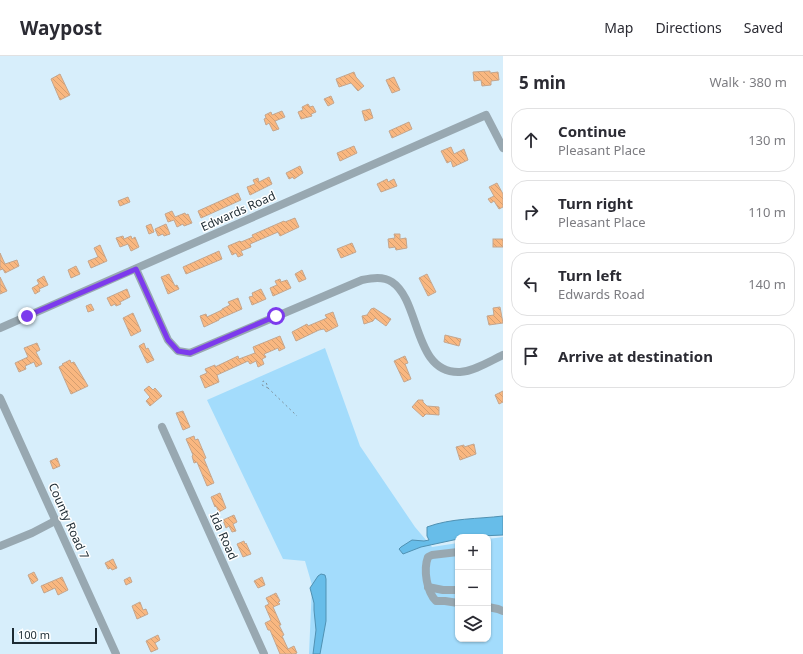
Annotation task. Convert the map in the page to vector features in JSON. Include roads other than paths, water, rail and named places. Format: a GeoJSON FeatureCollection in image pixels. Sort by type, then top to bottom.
{"type":"FeatureCollection","features":[{"type":"Feature","properties":{"kind":"street","name":"Edwards Road"},"geometry":{"type":"LineString","coordinates":[[0,328],[486,115],[503,148]]}},
{"type":"Feature","properties":{"kind":"street"},"geometry":{"type":"LineString","coordinates":[[136,269],[168,340],[178,351],[190,353],[362,280],[379,278],[392,282],[404,294],[426,349],[433,362],[445,369],[460,372],[475,368],[503,354]]}},
{"type":"Feature","properties":{"kind":"street","name":"County Road 7"},"geometry":{"type":"LineString","coordinates":[[0,398],[116,654]]}},
{"type":"Feature","properties":{"kind":"street","name":"Ida Road"},"geometry":{"type":"LineString","coordinates":[[162,427],[264,654]]}},
{"type":"Feature","properties":{"kind":"street"},"geometry":{"type":"LineString","coordinates":[[0,546],[32,533],[55,521]]}},
{"type":"Feature","properties":{"kind":"street"},"geometry":{"type":"LineString","coordinates":[[455,552],[432,555],[428,557],[426,565],[430,594],[436,601],[455,603]]}},
{"type":"Feature","properties":{"kind":"street"},"geometry":{"type":"LineString","coordinates":[[428,587],[444,590],[455,590]]}},
{"type":"Feature","properties":{"kind":"street"},"geometry":{"type":"LineString","coordinates":[[491,607],[498,608],[503,611]]}}]}
